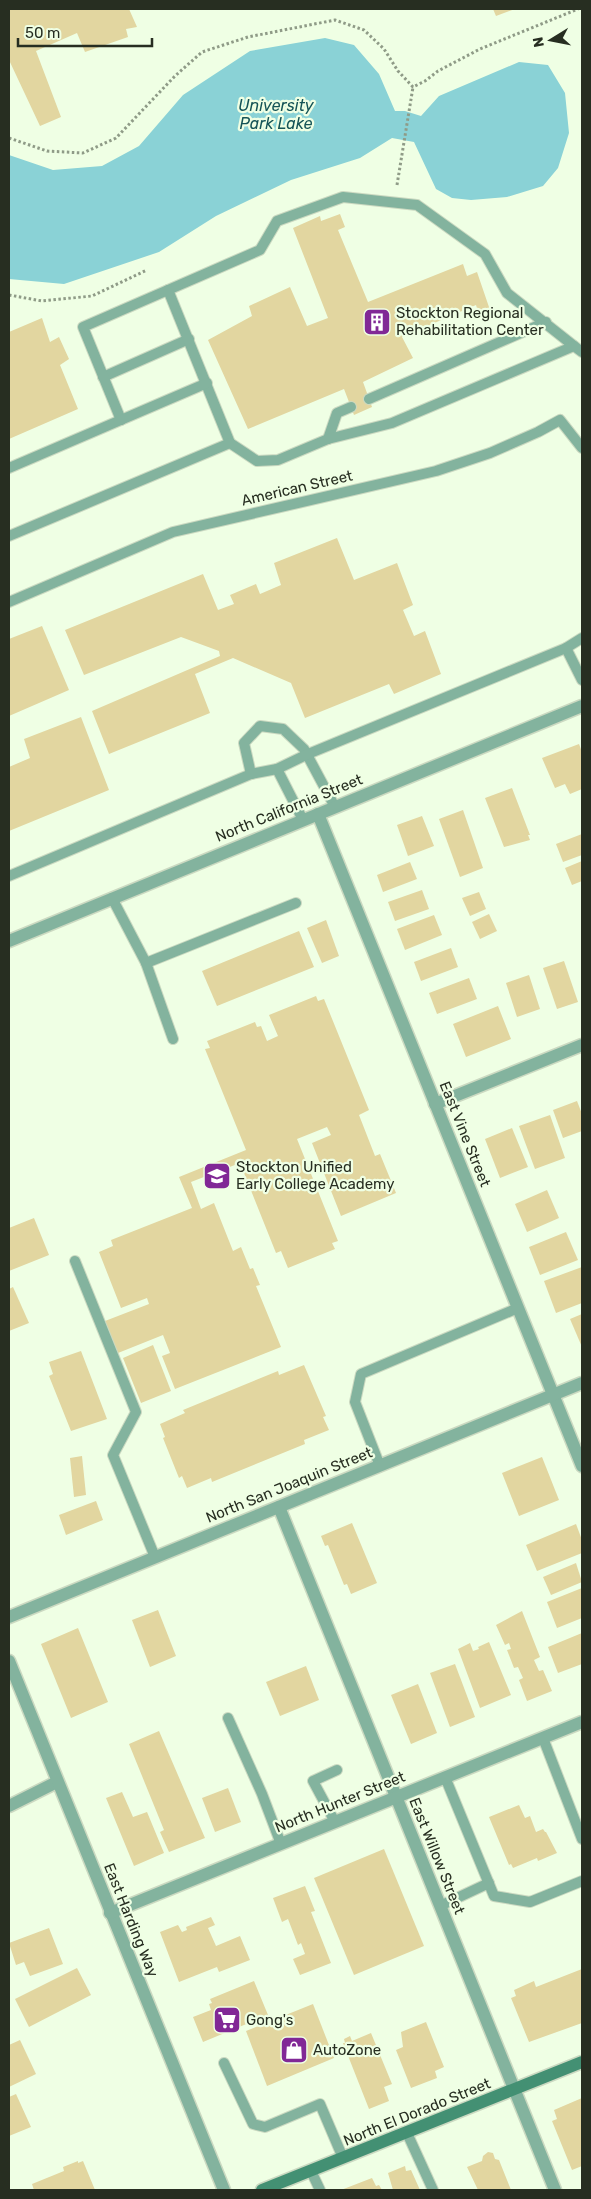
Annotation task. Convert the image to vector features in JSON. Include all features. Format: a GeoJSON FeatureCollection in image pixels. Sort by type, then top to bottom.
{"type":"FeatureCollection","features":[{"type":"Feature","properties":{"kind":"main road","name":"North El Dorado Street"},"geometry":{"type":"LineString","coordinates":[[262,2190],[514,2091],[582,2062]]}},
{"type":"Feature","properties":{"kind":"street","name":"North California Street"},"geometry":{"type":"LineString","coordinates":[[9,941],[582,706]]}},
{"type":"Feature","properties":{"kind":"street","name":"East Vine Street"},"geometry":{"type":"LineString","coordinates":[[318,814],[582,1466]]}},
{"type":"Feature","properties":{"kind":"street"},"geometry":{"type":"LineString","coordinates":[[435,1104],[582,1045]]}},
{"type":"Feature","properties":{"kind":"street","name":"North San Joaquin Street"},"geometry":{"type":"LineString","coordinates":[[9,1617],[582,1383]]}},
{"type":"Feature","properties":{"kind":"street","name":"East Willow Street"},"geometry":{"type":"LineString","coordinates":[[279,1507],[555,2190]]}},
{"type":"Feature","properties":{"kind":"street","name":"East Harding Way"},"geometry":{"type":"LineString","coordinates":[[9,1661],[224,2190]]}},
{"type":"Feature","properties":{"kind":"street","name":"North Hunter Street"},"geometry":{"type":"LineString","coordinates":[[110,1913],[582,1722]]}},
{"type":"Feature","properties":{"kind":"street"},"geometry":{"type":"LineString","coordinates":[[9,1806],[57,1782]]}},
{"type":"Feature","properties":{"kind":"lane"},"geometry":{"type":"LineString","coordinates":[[121,420],[83,327],[168,290],[260,250],[277,221],[342,198],[418,205],[485,254],[507,293],[578,349],[392,424],[328,439],[278,460],[257,461],[230,442],[168,290]]}},
{"type":"Feature","properties":{"kind":"lane"},"geometry":{"type":"LineString","coordinates":[[369,399],[546,322]]}},
{"type":"Feature","properties":{"kind":"lane"},"geometry":{"type":"LineString","coordinates":[[103,377],[189,339]]}},
{"type":"Feature","properties":{"kind":"lane"},"geometry":{"type":"LineString","coordinates":[[9,468],[207,383]]}},
{"type":"Feature","properties":{"kind":"lane"},"geometry":{"type":"LineString","coordinates":[[328,439],[337,413],[351,407]]}},
{"type":"Feature","properties":{"kind":"lane","name":"American Street"},"geometry":{"type":"LineString","coordinates":[[9,602],[173,532],[436,471],[490,454],[560,420],[582,448]]}},
{"type":"Feature","properties":{"kind":"lane"},"geometry":{"type":"LineString","coordinates":[[9,536],[230,442]]}},
{"type":"Feature","properties":{"kind":"lane"},"geometry":{"type":"LineString","coordinates":[[9,876],[251,774],[277,769],[308,754],[566,648],[582,638]]}},
{"type":"Feature","properties":{"kind":"lane"},"geometry":{"type":"LineString","coordinates":[[566,648],[582,680]]}},
{"type":"Feature","properties":{"kind":"lane"},"geometry":{"type":"LineString","coordinates":[[251,774],[244,743],[260,726],[283,729],[308,754],[335,807]]}},
{"type":"Feature","properties":{"kind":"lane"},"geometry":{"type":"LineString","coordinates":[[277,769],[303,820]]}},
{"type":"Feature","properties":{"kind":"lane"},"geometry":{"type":"LineString","coordinates":[[112,898],[146,963],[173,1039]]}},
{"type":"Feature","properties":{"kind":"lane"},"geometry":{"type":"LineString","coordinates":[[146,963],[296,902]]}},
{"type":"Feature","properties":{"kind":"lane"},"geometry":{"type":"LineString","coordinates":[[75,1261],[136,1412],[113,1455],[155,1557]]}},
{"type":"Feature","properties":{"kind":"lane"},"geometry":{"type":"LineString","coordinates":[[380,1466],[355,1402],[361,1374],[518,1308]]}},
{"type":"Feature","properties":{"kind":"lane"},"geometry":{"type":"LineString","coordinates":[[228,1718],[262,1794],[281,1844]]}},
{"type":"Feature","properties":{"kind":"lane"},"geometry":{"type":"LineString","coordinates":[[543,1738],[582,1839]]}},
{"type":"Feature","properties":{"kind":"lane"},"geometry":{"type":"LineString","coordinates":[[335,1822],[313,1781],[337,1770]]}},
{"type":"Feature","properties":{"kind":"lane"},"geometry":{"type":"LineString","coordinates":[[445,1778],[494,1896],[530,1902],[582,1881]]}},
{"type":"Feature","properties":{"kind":"lane"},"geometry":{"type":"LineString","coordinates":[[440,1906],[489,1883]]}},
{"type":"Feature","properties":{"kind":"lane"},"geometry":{"type":"LineString","coordinates":[[224,2063],[253,2124],[265,2127],[320,2104],[343,2158]]}},
{"type":"Feature","properties":{"kind":"lane"},"geometry":{"type":"LineString","coordinates":[[407,2133],[433,2190]]}},
{"type":"Feature","properties":{"kind":"lane"},"geometry":{"type":"LineString","coordinates":[[311,2171],[320,2190]]}},
{"type":"Feature","properties":{"kind":"path"},"geometry":{"type":"LineString","coordinates":[[413,87],[480,48],[578,9]]}},
{"type":"Feature","properties":{"kind":"path"},"geometry":{"type":"LineString","coordinates":[[9,138],[48,151],[83,153],[116,138],[175,76],[202,52],[248,37],[335,20],[364,30],[384,49],[398,71],[413,87]]}},
{"type":"Feature","properties":{"kind":"path"},"geometry":{"type":"LineString","coordinates":[[397,185],[413,87]]}},
{"type":"Feature","properties":{"kind":"path"},"geometry":{"type":"LineString","coordinates":[[9,295],[42,301],[92,296],[147,270]]}},
{"type":"Feature","properties":{"kind":"water","name":"University Park Lake"},"geometry":{"type":"Polygon","coordinates":[[[325,38],[354,45],[379,74],[395,111],[405,111],[421,116],[439,96],[519,62],[548,65],[565,93],[569,133],[558,168],[543,186],[507,197],[471,200],[452,198],[436,189],[414,142],[392,138],[360,158],[291,180],[216,216],[159,252],[64,284],[9,279],[9,155],[53,170],[102,166],[139,146],[183,95],[250,51],[325,38]]]}},
{"type":"Feature","properties":{"kind":"building"},"geometry":{"type":"Polygon","coordinates":[[[9,9],[129,9],[137,27],[126,29],[128,37],[85,52],[77,33],[36,51],[61,117],[40,126],[9,60],[9,9]]]}},
{"type":"Feature","properties":{"kind":"building"},"geometry":{"type":"Polygon","coordinates":[[[493,9],[515,9],[496,16],[493,9]]]}},
{"type":"Feature","properties":{"kind":"building","name":"Stockton Regional Rehabilitation Center"},"geometry":{"type":"Polygon","coordinates":[[[340,214],[345,227],[338,230],[368,302],[463,264],[467,276],[477,272],[490,310],[479,315],[476,305],[402,337],[413,358],[363,382],[372,407],[354,415],[344,389],[248,429],[208,340],[252,316],[249,306],[290,287],[307,326],[328,318],[293,228],[320,216],[321,221],[340,214]]]}},
{"type":"Feature","properties":{"kind":"building"},"geometry":{"type":"Polygon","coordinates":[[[42,318],[50,342],[59,337],[69,359],[60,365],[78,409],[9,439],[9,332],[42,318]]]}},
{"type":"Feature","properties":{"kind":"building"},"geometry":{"type":"Polygon","coordinates":[[[337,538],[354,580],[397,563],[413,605],[403,610],[414,636],[425,631],[441,674],[394,694],[389,684],[305,718],[291,683],[233,658],[195,674],[210,713],[109,754],[92,711],[220,656],[219,651],[181,637],[84,675],[65,630],[203,574],[218,610],[234,604],[230,595],[256,584],[260,594],[281,585],[274,563],[337,538]]]}},
{"type":"Feature","properties":{"kind":"building"},"geometry":{"type":"Polygon","coordinates":[[[42,626],[69,690],[9,716],[9,639],[42,626]]]}},
{"type":"Feature","properties":{"kind":"building"},"geometry":{"type":"Polygon","coordinates":[[[81,717],[109,790],[9,831],[9,767],[30,758],[24,739],[81,717]]]}},
{"type":"Feature","properties":{"kind":"building"},"geometry":{"type":"Polygon","coordinates":[[[579,744],[582,752],[582,789],[570,794],[565,784],[555,788],[542,758],[579,744]]]}},
{"type":"Feature","properties":{"kind":"building"},"geometry":{"type":"Polygon","coordinates":[[[512,788],[530,835],[528,835],[530,840],[504,847],[485,798],[512,788]]]}},
{"type":"Feature","properties":{"kind":"building"},"geometry":{"type":"Polygon","coordinates":[[[463,810],[483,868],[460,877],[439,819],[463,810]]]}},
{"type":"Feature","properties":{"kind":"building"},"geometry":{"type":"Polygon","coordinates":[[[422,816],[434,846],[408,856],[397,825],[422,816]]]}},
{"type":"Feature","properties":{"kind":"building"},"geometry":{"type":"Polygon","coordinates":[[[582,834],[582,855],[563,862],[556,844],[582,834]]]}},
{"type":"Feature","properties":{"kind":"building"},"geometry":{"type":"Polygon","coordinates":[[[582,861],[582,881],[572,885],[565,868],[582,861]]]}},
{"type":"Feature","properties":{"kind":"building"},"geometry":{"type":"Polygon","coordinates":[[[410,862],[417,879],[383,892],[377,875],[410,862]]]}},
{"type":"Feature","properties":{"kind":"building"},"geometry":{"type":"Polygon","coordinates":[[[422,890],[429,909],[395,921],[388,902],[422,890]]]}},
{"type":"Feature","properties":{"kind":"building"},"geometry":{"type":"Polygon","coordinates":[[[479,892],[486,909],[470,916],[462,898],[479,892]]]}},
{"type":"Feature","properties":{"kind":"building"},"geometry":{"type":"Polygon","coordinates":[[[489,914],[497,931],[480,939],[472,922],[489,914]]]}},
{"type":"Feature","properties":{"kind":"building"},"geometry":{"type":"Polygon","coordinates":[[[434,915],[442,935],[405,950],[397,929],[434,915]]]}},
{"type":"Feature","properties":{"kind":"building"},"geometry":{"type":"Polygon","coordinates":[[[326,920],[339,956],[322,963],[307,928],[326,920]]]}},
{"type":"Feature","properties":{"kind":"building"},"geometry":{"type":"Polygon","coordinates":[[[299,931],[314,967],[217,1006],[202,971],[299,931]]]}},
{"type":"Feature","properties":{"kind":"building"},"geometry":{"type":"Polygon","coordinates":[[[451,948],[458,967],[421,981],[414,962],[451,948]]]}},
{"type":"Feature","properties":{"kind":"building"},"geometry":{"type":"Polygon","coordinates":[[[564,961],[578,1002],[557,1009],[543,968],[564,961]]]}},
{"type":"Feature","properties":{"kind":"building"},"geometry":{"type":"Polygon","coordinates":[[[529,975],[540,1009],[517,1017],[506,983],[529,975]]]}},
{"type":"Feature","properties":{"kind":"building"},"geometry":{"type":"Polygon","coordinates":[[[469,978],[477,999],[437,1014],[429,993],[469,978]]]}},
{"type":"Feature","properties":{"kind":"building"},"geometry":{"type":"Polygon","coordinates":[[[316,996],[318,1001],[324,999],[369,1110],[359,1115],[375,1156],[380,1154],[396,1193],[341,1216],[312,1143],[331,1135],[327,1127],[297,1139],[338,1241],[332,1243],[335,1249],[288,1268],[281,1251],[276,1253],[240,1163],[191,1182],[201,1209],[214,1203],[233,1251],[241,1247],[250,1269],[253,1268],[260,1285],[256,1286],[281,1347],[175,1389],[162,1356],[170,1353],[163,1335],[118,1353],[105,1321],[149,1304],[147,1298],[121,1308],[99,1252],[113,1246],[111,1240],[192,1208],[179,1177],[246,1150],[205,1049],[210,1048],[207,1041],[255,1022],[257,1027],[261,1026],[267,1041],[278,1036],[269,1015],[316,996]]]}},
{"type":"Feature","properties":{"kind":"building"},"geometry":{"type":"Polygon","coordinates":[[[498,1006],[511,1039],[466,1057],[453,1024],[498,1006]]]}},
{"type":"Feature","properties":{"kind":"building"},"geometry":{"type":"Polygon","coordinates":[[[577,1101],[582,1114],[582,1131],[563,1138],[553,1110],[577,1101]]]}},
{"type":"Feature","properties":{"kind":"building"},"geometry":{"type":"Polygon","coordinates":[[[550,1115],[565,1158],[535,1169],[519,1126],[550,1115]]]}},
{"type":"Feature","properties":{"kind":"building"},"geometry":{"type":"Polygon","coordinates":[[[512,1128],[528,1167],[500,1178],[485,1139],[512,1128]]]}},
{"type":"Feature","properties":{"kind":"building"},"geometry":{"type":"Polygon","coordinates":[[[547,1190],[559,1218],[527,1232],[515,1204],[547,1190]]]}},
{"type":"Feature","properties":{"kind":"building"},"geometry":{"type":"Polygon","coordinates":[[[34,1218],[49,1255],[9,1271],[9,1228],[34,1218]]]}},
{"type":"Feature","properties":{"kind":"building"},"geometry":{"type":"Polygon","coordinates":[[[566,1232],[578,1260],[540,1275],[529,1247],[566,1232]]]}},
{"type":"Feature","properties":{"kind":"building"},"geometry":{"type":"Polygon","coordinates":[[[582,1267],[582,1303],[556,1313],[544,1281],[582,1267]]]}},
{"type":"Feature","properties":{"kind":"building"},"geometry":{"type":"Polygon","coordinates":[[[13,1287],[29,1323],[9,1331],[9,1289],[13,1287]]]}},
{"type":"Feature","properties":{"kind":"building"},"geometry":{"type":"Polygon","coordinates":[[[582,1314],[582,1347],[570,1319],[582,1314]]]}},
{"type":"Feature","properties":{"kind":"building"},"geometry":{"type":"Polygon","coordinates":[[[153,1345],[171,1391],[141,1403],[123,1358],[153,1345]]]}},
{"type":"Feature","properties":{"kind":"building"},"geometry":{"type":"Polygon","coordinates":[[[81,1351],[107,1419],[71,1431],[49,1376],[53,1374],[49,1362],[81,1351]]]}},
{"type":"Feature","properties":{"kind":"building"},"geometry":{"type":"Polygon","coordinates":[[[304,1365],[326,1416],[323,1417],[329,1430],[304,1440],[305,1444],[212,1482],[211,1478],[187,1488],[182,1476],[179,1478],[163,1438],[165,1437],[160,1424],[185,1413],[183,1410],[278,1371],[279,1375],[304,1365]]]}},
{"type":"Feature","properties":{"kind":"building"},"geometry":{"type":"Polygon","coordinates":[[[82,1456],[86,1495],[74,1497],[70,1458],[82,1456]]]}},
{"type":"Feature","properties":{"kind":"building"},"geometry":{"type":"Polygon","coordinates":[[[542,1457],[559,1500],[519,1516],[502,1473],[542,1457]]]}},
{"type":"Feature","properties":{"kind":"building"},"geometry":{"type":"Polygon","coordinates":[[[96,1501],[103,1520],[66,1535],[59,1515],[96,1501]]]}},
{"type":"Feature","properties":{"kind":"building"},"geometry":{"type":"Polygon","coordinates":[[[352,1523],[377,1583],[351,1594],[347,1584],[344,1585],[328,1545],[325,1546],[321,1536],[352,1523]]]}},
{"type":"Feature","properties":{"kind":"building"},"geometry":{"type":"Polygon","coordinates":[[[576,1524],[582,1540],[582,1553],[537,1571],[526,1545],[576,1524]]]}},
{"type":"Feature","properties":{"kind":"building"},"geometry":{"type":"Polygon","coordinates":[[[576,1563],[582,1582],[551,1595],[543,1577],[576,1563]]]}},
{"type":"Feature","properties":{"kind":"building"},"geometry":{"type":"Polygon","coordinates":[[[582,1588],[582,1618],[557,1628],[547,1602],[582,1588]]]}},
{"type":"Feature","properties":{"kind":"building"},"geometry":{"type":"Polygon","coordinates":[[[158,1610],[176,1656],[150,1667],[132,1620],[158,1610]]]}},
{"type":"Feature","properties":{"kind":"building"},"geometry":{"type":"Polygon","coordinates":[[[522,1611],[540,1657],[534,1660],[539,1671],[543,1670],[552,1691],[527,1701],[519,1680],[523,1678],[518,1667],[514,1668],[507,1650],[511,1649],[509,1643],[505,1645],[496,1625],[522,1611]]]}},
{"type":"Feature","properties":{"kind":"building"},"geometry":{"type":"Polygon","coordinates":[[[78,1628],[108,1702],[71,1718],[41,1644],[78,1628]]]}},
{"type":"Feature","properties":{"kind":"building"},"geometry":{"type":"Polygon","coordinates":[[[582,1633],[582,1664],[558,1673],[548,1647],[582,1633]]]}},
{"type":"Feature","properties":{"kind":"building"},"geometry":{"type":"Polygon","coordinates":[[[489,1642],[511,1695],[480,1708],[458,1649],[470,1643],[473,1651],[489,1642]]]}},
{"type":"Feature","properties":{"kind":"building"},"geometry":{"type":"Polygon","coordinates":[[[455,1664],[475,1717],[450,1727],[430,1673],[455,1664]]]}},
{"type":"Feature","properties":{"kind":"building"},"geometry":{"type":"Polygon","coordinates":[[[306,1666],[319,1700],[280,1716],[266,1682],[306,1666]]]}},
{"type":"Feature","properties":{"kind":"building"},"geometry":{"type":"Polygon","coordinates":[[[418,1684],[437,1733],[411,1744],[391,1695],[418,1684]]]}},
{"type":"Feature","properties":{"kind":"building"},"geometry":{"type":"Polygon","coordinates":[[[159,1731],[205,1838],[169,1852],[160,1832],[164,1830],[129,1744],[159,1731]]]}},
{"type":"Feature","properties":{"kind":"building"},"geometry":{"type":"Polygon","coordinates":[[[228,1788],[241,1822],[215,1832],[202,1798],[228,1788]]]}},
{"type":"Feature","properties":{"kind":"building"},"geometry":{"type":"Polygon","coordinates":[[[122,1792],[133,1817],[147,1812],[164,1853],[134,1866],[106,1798],[122,1792]]]}},
{"type":"Feature","properties":{"kind":"building"},"geometry":{"type":"Polygon","coordinates":[[[519,1805],[525,1818],[530,1816],[536,1832],[543,1829],[546,1832],[557,1853],[538,1861],[537,1858],[513,1868],[511,1864],[509,1865],[489,1817],[519,1805]]]}},
{"type":"Feature","properties":{"kind":"building"},"geometry":{"type":"Polygon","coordinates":[[[384,1849],[424,1946],[354,1975],[314,1878],[384,1849]]]}},
{"type":"Feature","properties":{"kind":"building"},"geometry":{"type":"Polygon","coordinates":[[[305,1886],[315,1911],[311,1912],[331,1963],[300,1975],[293,1959],[305,1954],[301,1943],[298,1945],[288,1919],[282,1922],[273,1898],[305,1886]]]}},
{"type":"Feature","properties":{"kind":"building"},"geometry":{"type":"Polygon","coordinates":[[[211,1917],[215,1925],[208,1928],[216,1946],[240,1936],[250,1960],[219,1972],[217,1967],[179,1982],[160,1932],[178,1925],[182,1932],[187,1930],[186,1927],[211,1917]]]}},
{"type":"Feature","properties":{"kind":"building"},"geometry":{"type":"Polygon","coordinates":[[[49,1928],[63,1964],[30,1976],[24,1962],[16,1965],[9,1943],[49,1928]]]}},
{"type":"Feature","properties":{"kind":"building"},"geometry":{"type":"Polygon","coordinates":[[[77,1968],[91,1995],[29,2027],[15,1999],[77,1968]]]}},
{"type":"Feature","properties":{"kind":"building"},"geometry":{"type":"Polygon","coordinates":[[[582,1969],[582,2023],[529,2042],[511,1998],[516,1996],[514,1990],[534,1981],[536,1987],[582,1969]]]}},
{"type":"Feature","properties":{"kind":"building"},"geometry":{"type":"Polygon","coordinates":[[[254,1981],[268,2015],[203,2042],[193,2017],[211,2010],[209,2004],[212,2003],[210,1999],[254,1981]]]}},
{"type":"Feature","properties":{"kind":"building"},"geometry":{"type":"Polygon","coordinates":[[[313,2004],[334,2058],[267,2086],[246,2031],[313,2004]]]}},
{"type":"Feature","properties":{"kind":"building"},"geometry":{"type":"Polygon","coordinates":[[[426,2022],[444,2067],[435,2071],[437,2078],[411,2088],[396,2050],[403,2047],[401,2032],[426,2022]]]}},
{"type":"Feature","properties":{"kind":"building"},"geometry":{"type":"Polygon","coordinates":[[[371,2033],[392,2084],[384,2087],[389,2101],[369,2109],[343,2043],[345,2043],[344,2039],[350,2036],[352,2041],[371,2033]]]}},
{"type":"Feature","properties":{"kind":"building"},"geometry":{"type":"Polygon","coordinates":[[[20,2040],[36,2074],[9,2087],[9,2045],[20,2040]]]}},
{"type":"Feature","properties":{"kind":"building"},"geometry":{"type":"Polygon","coordinates":[[[16,2094],[31,2127],[9,2136],[9,2097],[16,2094]]]}},
{"type":"Feature","properties":{"kind":"building"},"geometry":{"type":"Polygon","coordinates":[[[582,2098],[582,2166],[572,2170],[552,2121],[557,2119],[554,2110],[582,2098]]]}},
{"type":"Feature","properties":{"kind":"building"},"geometry":{"type":"Polygon","coordinates":[[[488,2152],[493,2153],[495,2159],[499,2160],[511,2190],[478,2190],[467,2167],[482,2161],[483,2156],[488,2152]]]}},
{"type":"Feature","properties":{"kind":"building"},"geometry":{"type":"Polygon","coordinates":[[[78,2161],[78,2163],[83,2161],[95,2190],[34,2190],[32,2184],[64,2171],[63,2167],[78,2161]]]}},
{"type":"Feature","properties":{"kind":"building"},"geometry":{"type":"Polygon","coordinates":[[[405,2166],[406,2171],[411,2170],[420,2190],[393,2190],[388,2173],[405,2166]]]}},
{"type":"Feature","properties":{"kind":"building"},"geometry":{"type":"Polygon","coordinates":[[[372,2178],[376,2186],[379,2185],[382,2190],[341,2190],[372,2178]]]}},
{"type":"Feature","properties":{"kind":"place","name":"Stockton Regional Rehabilitation Center"},"geometry":{"type":"Point","coordinates":[377,322]}},
{"type":"Feature","properties":{"kind":"place","name":"Stockton Unified Early College Academy"},"geometry":{"type":"Point","coordinates":[217,1176]}},
{"type":"Feature","properties":{"kind":"place","name":"Gong's"},"geometry":{"type":"Point","coordinates":[227,2020]}},
{"type":"Feature","properties":{"kind":"place","name":"AutoZone"},"geometry":{"type":"Point","coordinates":[294,2050]}}]}
